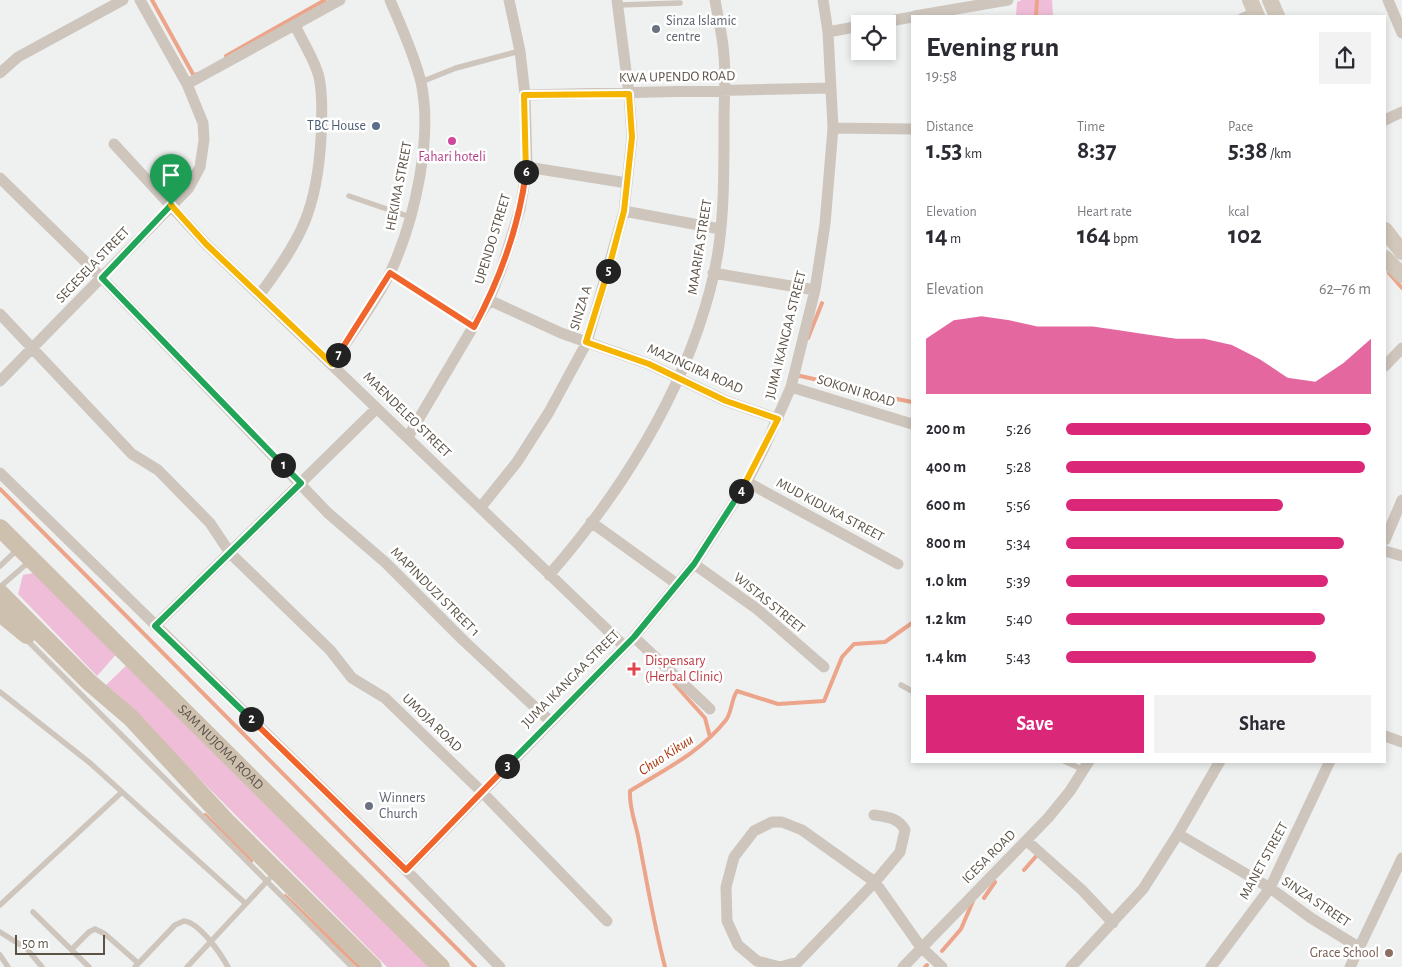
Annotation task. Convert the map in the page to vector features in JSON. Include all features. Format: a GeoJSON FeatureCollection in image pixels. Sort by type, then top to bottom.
{"type":"FeatureCollection","features":[{"type":"Feature","properties":{"kind":"main road"},"geometry":{"type":"LineString","coordinates":[[1270,0],[1277,15]]}},
{"type":"Feature","properties":{"kind":"main road"},"geometry":{"type":"LineString","coordinates":[[1386,231],[1400,247]]}},
{"type":"Feature","properties":{"kind":"main road"},"geometry":{"type":"LineString","coordinates":[[1386,259],[1402,275]]}},
{"type":"Feature","properties":{"kind":"main road","name":"SAM NUJOMA ROAD"},"geometry":{"type":"LineString","coordinates":[[0,528],[441,967]]}},
{"type":"Feature","properties":{"kind":"main road"},"geometry":{"type":"LineString","coordinates":[[0,593],[89,682],[131,718],[271,876],[373,967]]}},
{"type":"Feature","properties":{"kind":"main road"},"geometry":{"type":"LineString","coordinates":[[0,613],[131,718]]}},
{"type":"Feature","properties":{"kind":"street"},"geometry":{"type":"LineString","coordinates":[[0,73],[18,57],[123,0]]}},
{"type":"Feature","properties":{"kind":"street","name":"SEGESELA STREET"},"geometry":{"type":"LineString","coordinates":[[0,381],[188,189],[200,166],[204,140],[203,124],[187,84],[140,0]]}},
{"type":"Feature","properties":{"kind":"street"},"geometry":{"type":"LineString","coordinates":[[187,84],[340,0]]}},
{"type":"Feature","properties":{"kind":"street","name":"HEKIMA STREET"},"geometry":{"type":"LineString","coordinates":[[332,364],[390,273],[403,243],[422,159],[425,119],[420,82],[405,34],[390,0]]}},
{"type":"Feature","properties":{"kind":"street","name":"UPENDO STREET"},"geometry":{"type":"LineString","coordinates":[[408,437],[489,300],[502,267],[520,209],[527,167],[524,95],[520,51],[509,0]]}},
{"type":"Feature","properties":{"kind":"street","name":"MAARIFA STREET"},"geometry":{"type":"LineString","coordinates":[[549,575],[577,543],[590,522],[622,480],[662,412],[679,377],[698,328],[713,273],[720,229],[725,173],[724,56],[715,0]]}},
{"type":"Feature","properties":{"kind":"street","name":"JUMA IKANGAA STREET"},"geometry":{"type":"LineString","coordinates":[[406,870],[634,637],[694,564],[747,482],[778,419],[791,387],[815,290],[825,224],[833,128],[828,32],[823,0]]}},
{"type":"Feature","properties":{"kind":"street"},"geometry":{"type":"LineString","coordinates":[[920,15],[1008,0]]}},
{"type":"Feature","properties":{"kind":"street"},"geometry":{"type":"LineString","coordinates":[[1388,0],[1399,16],[1402,33]]}},
{"type":"Feature","properties":{"kind":"street","name":"SINZA A"},"geometry":{"type":"LineString","coordinates":[[481,507],[517,462],[540,426],[586,342],[624,211],[632,137],[629,94],[617,2]]}},
{"type":"Feature","properties":{"kind":"street"},"geometry":{"type":"LineString","coordinates":[[896,20],[911,17]]}},
{"type":"Feature","properties":{"kind":"street"},"geometry":{"type":"LineString","coordinates":[[260,294],[282,264],[305,226],[314,200],[320,169],[322,123],[319,77],[295,25]]}},
{"type":"Feature","properties":{"kind":"street"},"geometry":{"type":"LineString","coordinates":[[828,32],[851,28]]}},
{"type":"Feature","properties":{"kind":"street","name":"KWA UPENDO ROAD"},"geometry":{"type":"LineString","coordinates":[[524,95],[830,88]]}},
{"type":"Feature","properties":{"kind":"street"},"geometry":{"type":"LineString","coordinates":[[1386,120],[1402,112]]}},
{"type":"Feature","properties":{"kind":"street"},"geometry":{"type":"LineString","coordinates":[[833,128],[911,129]]}},
{"type":"Feature","properties":{"kind":"street","name":"MAENDELEO STREET"},"geometry":{"type":"LineString","coordinates":[[114,144],[206,244],[624,646]]}},
{"type":"Feature","properties":{"kind":"street"},"geometry":{"type":"LineString","coordinates":[[527,167],[627,183]]}},
{"type":"Feature","properties":{"kind":"street","name":"MAPINDUZI STREET 1"},"geometry":{"type":"LineString","coordinates":[[0,178],[102,278],[348,532],[386,563],[464,642],[550,721]]}},
{"type":"Feature","properties":{"kind":"street"},"geometry":{"type":"LineString","coordinates":[[624,211],[720,229]]}},
{"type":"Feature","properties":{"kind":"street"},"geometry":{"type":"LineString","coordinates":[[713,273],[815,290]]}},
{"type":"Feature","properties":{"kind":"street","name":"MAZINGIRA ROAD"},"geometry":{"type":"LineString","coordinates":[[489,300],[586,342],[679,377],[726,401],[778,419]]}},
{"type":"Feature","properties":{"kind":"street","name":"UMOJA ROAD"},"geometry":{"type":"LineString","coordinates":[[0,314],[132,454],[158,470],[210,524],[230,553],[330,650],[352,678],[385,698],[482,792],[607,921]]}},
{"type":"Feature","properties":{"kind":"street"},"geometry":{"type":"LineString","coordinates":[[1386,365],[1402,348]]}},
{"type":"Feature","properties":{"kind":"street","name":"SOKONI ROAD"},"geometry":{"type":"LineString","coordinates":[[791,387],[911,424]]}},
{"type":"Feature","properties":{"kind":"street"},"geometry":{"type":"LineString","coordinates":[[155,626],[377,408]]}},
{"type":"Feature","properties":{"kind":"street"},"geometry":{"type":"LineString","coordinates":[[0,472],[406,870],[500,967]]}},
{"type":"Feature","properties":{"kind":"street","name":"MUD KIDUKA STREET"},"geometry":{"type":"LineString","coordinates":[[747,482],[898,564]]}},
{"type":"Feature","properties":{"kind":"street"},"geometry":{"type":"LineString","coordinates":[[1386,538],[1402,500]]}},
{"type":"Feature","properties":{"kind":"street"},"geometry":{"type":"LineString","coordinates":[[590,522],[676,584]]}},
{"type":"Feature","properties":{"kind":"street"},"geometry":{"type":"LineString","coordinates":[[1386,551],[1402,556]]}},
{"type":"Feature","properties":{"kind":"street","name":"WISTAS STREET"},"geometry":{"type":"LineString","coordinates":[[694,564],[757,609],[824,667]]}},
{"type":"Feature","properties":{"kind":"street"},"geometry":{"type":"LineString","coordinates":[[634,637],[710,709]]}},
{"type":"Feature","properties":{"kind":"street"},"geometry":{"type":"LineString","coordinates":[[1386,736],[1402,742]]}},
{"type":"Feature","properties":{"kind":"street"},"geometry":{"type":"LineString","coordinates":[[1071,967],[1113,924],[1143,889],[1178,834],[1219,763]]}},
{"type":"Feature","properties":{"kind":"street","name":"MANET STREET"},"geometry":{"type":"LineString","coordinates":[[1211,967],[1270,888],[1329,763]]}},
{"type":"Feature","properties":{"kind":"street","name":"IGESA ROAD"},"geometry":{"type":"LineString","coordinates":[[903,967],[920,946],[1027,841],[1059,806],[1086,766]]}},
{"type":"Feature","properties":{"kind":"street"},"geometry":{"type":"LineString","coordinates":[[874,815],[902,823],[905,830],[900,852],[875,882],[806,956],[789,965],[770,966],[747,955],[731,935],[727,921],[726,887],[734,857],[754,831],[772,822],[782,822],[802,830],[875,882],[920,946],[942,967]]}},
{"type":"Feature","properties":{"kind":"street","name":"SINZA STREET"},"geometry":{"type":"LineString","coordinates":[[1178,834],[1270,888],[1310,918],[1360,948]]}},
{"type":"Feature","properties":{"kind":"street"},"geometry":{"type":"LineString","coordinates":[[1027,841],[1082,890],[1113,924]]}},
{"type":"Feature","properties":{"kind":"street"},"geometry":{"type":"LineString","coordinates":[[1350,967],[1402,858]]}},
{"type":"Feature","properties":{"kind":"lane"},"geometry":{"type":"LineString","coordinates":[[617,2],[680,3]]}},
{"type":"Feature","properties":{"kind":"lane"},"geometry":{"type":"LineString","coordinates":[[420,82],[456,68],[520,51]]}},
{"type":"Feature","properties":{"kind":"lane"},"geometry":{"type":"LineString","coordinates":[[349,196],[410,217]]}},
{"type":"Feature","properties":{"kind":"lane"},"geometry":{"type":"LineString","coordinates":[[390,273],[474,327]]}},
{"type":"Feature","properties":{"kind":"lane"},"geometry":{"type":"LineString","coordinates":[[0,566],[25,554]]}},
{"type":"Feature","properties":{"kind":"lane"},"geometry":{"type":"LineString","coordinates":[[0,587],[25,554]]}},
{"type":"Feature","properties":{"kind":"lane"},"geometry":{"type":"LineString","coordinates":[[0,613],[271,876],[352,967]]}},
{"type":"Feature","properties":{"kind":"lane"},"geometry":{"type":"LineString","coordinates":[[900,685],[911,690]]}},
{"type":"Feature","properties":{"kind":"lane"},"geometry":{"type":"LineString","coordinates":[[0,692],[90,763],[245,903]]}},
{"type":"Feature","properties":{"kind":"lane"},"geometry":{"type":"LineString","coordinates":[[1073,763],[1086,766]]}},
{"type":"Feature","properties":{"kind":"lane"},"geometry":{"type":"LineString","coordinates":[[0,905],[122,792]]}},
{"type":"Feature","properties":{"kind":"lane"},"geometry":{"type":"LineString","coordinates":[[187,967],[271,876]]}},
{"type":"Feature","properties":{"kind":"lane"},"geometry":{"type":"LineString","coordinates":[[33,912],[90,967]]}},
{"type":"Feature","properties":{"kind":"lane"},"geometry":{"type":"LineString","coordinates":[[72,949],[89,932],[95,929],[105,934],[137,965],[181,922],[192,923],[211,942],[228,967]]}},
{"type":"Feature","properties":{"kind":"lane"},"geometry":{"type":"LineString","coordinates":[[0,932],[27,949],[42,967]]}},
{"type":"Feature","properties":{"kind":"lane"},"geometry":{"type":"LineString","coordinates":[[0,955],[8,967]]}},
{"type":"Feature","properties":{"kind":"shaded area"},"geometry":{"type":"Polygon","coordinates":[[[1022,0],[1052,0],[1053,15],[1016,15],[1017,2],[1022,0]]]}},
{"type":"Feature","properties":{"kind":"shaded area"},"geometry":{"type":"Polygon","coordinates":[[[39,572],[120,650],[97,676],[18,594],[23,575],[39,572]]]}},
{"type":"Feature","properties":{"kind":"shaded area"},"geometry":{"type":"Polygon","coordinates":[[[130,662],[430,967],[387,967],[106,685],[130,662]]]}},
{"type":"Feature","properties":{"kind":"waterway"},"geometry":{"type":"LineString","coordinates":[[152,0],[194,76],[197,74]]}},
{"type":"Feature","properties":{"kind":"waterway"},"geometry":{"type":"LineString","coordinates":[[226,56],[325,0]]}},
{"type":"Feature","properties":{"kind":"waterway","name":"Chuo Kikuu"},"geometry":{"type":"LineString","coordinates":[[1036,15],[1037,0]]}},
{"type":"Feature","properties":{"kind":"waterway"},"geometry":{"type":"LineString","coordinates":[[1389,273],[1402,288]]}},
{"type":"Feature","properties":{"kind":"waterway"},"geometry":{"type":"LineString","coordinates":[[808,338],[822,303]]}},
{"type":"Feature","properties":{"kind":"waterway"},"geometry":{"type":"LineString","coordinates":[[796,375],[827,382]]}},
{"type":"Feature","properties":{"kind":"waterway"},"geometry":{"type":"LineString","coordinates":[[892,398],[911,402]]}},
{"type":"Feature","properties":{"kind":"waterway"},"geometry":{"type":"LineString","coordinates":[[0,489],[475,967]]}},
{"type":"Feature","properties":{"kind":"waterway","name":"Chuo Kikuu"},"geometry":{"type":"LineString","coordinates":[[665,967],[632,810],[630,791],[681,760],[705,742],[726,720],[737,691],[778,704],[824,701],[842,657],[854,644],[885,642],[911,624]]}},
{"type":"Feature","properties":{"kind":"waterway"},"geometry":{"type":"LineString","coordinates":[[671,680],[705,718],[710,737]]}},
{"type":"Feature","properties":{"kind":"waterway"},"geometry":{"type":"LineString","coordinates":[[205,815],[251,861]]}},
{"type":"Feature","properties":{"kind":"waterway"},"geometry":{"type":"LineString","coordinates":[[1024,870],[1038,854]]}},
{"type":"Feature","properties":{"kind":"waterway"},"geometry":{"type":"LineString","coordinates":[[984,898],[995,882]]}},
{"type":"Feature","properties":{"kind":"waterway"},"geometry":{"type":"LineString","coordinates":[[285,896],[359,967]]}},
{"type":"Feature","properties":{"kind":"waterway"},"geometry":{"type":"LineString","coordinates":[[942,951],[961,929],[973,901]]}},
{"type":"Feature","properties":{"kind":"place","name":"Sinza Islamic centre"},"geometry":{"type":"Point","coordinates":[656,29]}},
{"type":"Feature","properties":{"kind":"place","name":"TBC House"},"geometry":{"type":"Point","coordinates":[376,126]}},
{"type":"Feature","properties":{"kind":"place","name":"Fahari hoteli"},"geometry":{"type":"Point","coordinates":[452,141]}},
{"type":"Feature","properties":{"kind":"place","name":"Dispensary (Herbal Clinic)"},"geometry":{"type":"Point","coordinates":[634,669]}},
{"type":"Feature","properties":{"kind":"place","name":"Winners Church"},"geometry":{"type":"Point","coordinates":[369,806]}},
{"type":"Feature","properties":{"kind":"place","name":"Grace School"},"geometry":{"type":"Point","coordinates":[1389,953]}},
{"type":"Feature","properties":{"kind":"route"},"geometry":{"type":"LineString","coordinates":[[629,94],[632,137],[624,211],[586,342],[649,364],[726,401],[778,419],[747,482],[694,564],[634,637],[406,870],[155,626],[301,483],[102,278],[171,205],[206,244],[332,364],[390,273],[474,327],[489,300],[502,267],[520,209],[527,167],[524,95],[629,94]]}}]}
